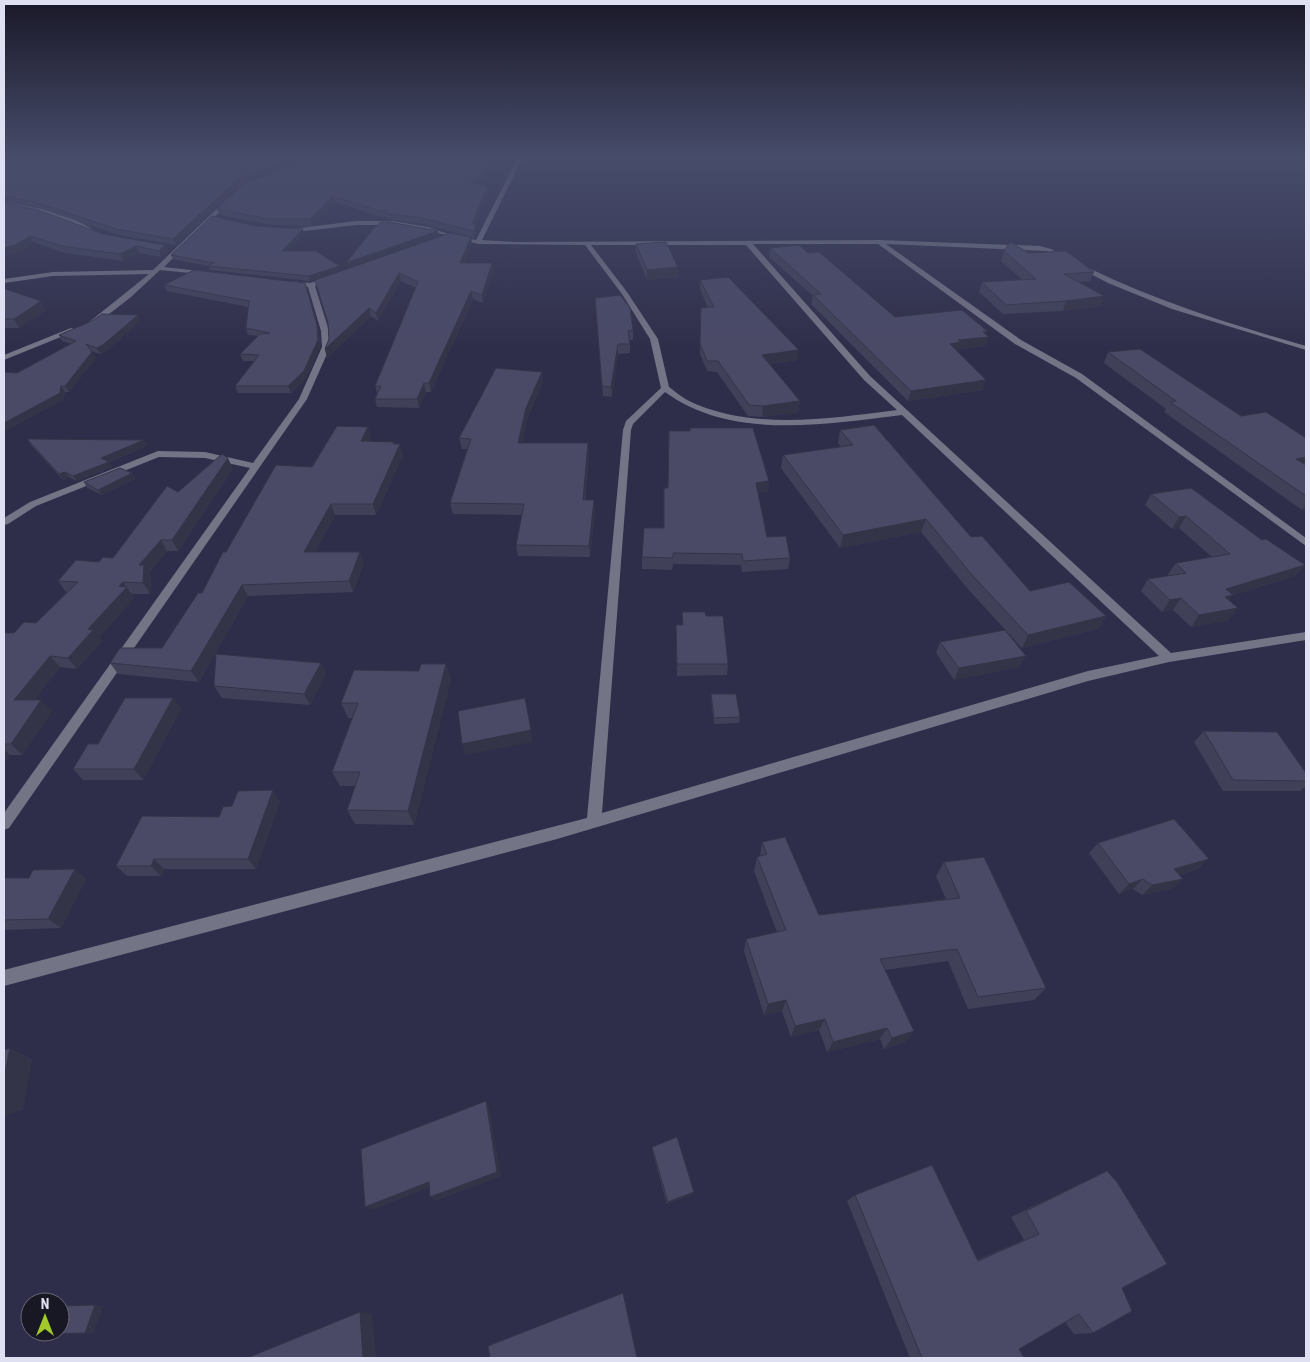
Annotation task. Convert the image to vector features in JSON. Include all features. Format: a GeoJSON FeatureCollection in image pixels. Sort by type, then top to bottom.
{"type":"FeatureCollection","features":[{"type":"Feature","properties":{"kind":"street"},"geometry":{"type":"LineString","coordinates":[[73,223],[98,233]]}},
{"type":"Feature","properties":{"kind":"street"},"geometry":{"type":"LineString","coordinates":[[4,358],[92,323],[155,270],[204,223]]}},
{"type":"Feature","properties":{"kind":"street"},"geometry":{"type":"LineString","coordinates":[[283,230],[299,230],[357,223],[407,223],[478,242],[588,245],[879,242],[1040,248],[1049,250],[1113,284],[1179,310],[1306,348]]}},
{"type":"Feature","properties":{"kind":"street"},"geometry":{"type":"LineString","coordinates":[[478,242],[488,223]]}},
{"type":"Feature","properties":{"kind":"street"},"geometry":{"type":"LineString","coordinates":[[442,240],[451,236]]}},
{"type":"Feature","properties":{"kind":"street"},"geometry":{"type":"LineString","coordinates":[[879,242],[1018,342],[1079,376],[1306,543]]}},
{"type":"Feature","properties":{"kind":"street"},"geometry":{"type":"LineString","coordinates":[[748,243],[867,378],[1169,658]]}},
{"type":"Feature","properties":{"kind":"street"},"geometry":{"type":"LineString","coordinates":[[588,245],[625,293],[654,339],[665,388],[695,408],[723,417],[764,421],[828,420],[905,412]]}},
{"type":"Feature","properties":{"kind":"street"},"geometry":{"type":"LineString","coordinates":[[168,248],[177,249]]}},
{"type":"Feature","properties":{"kind":"street"},"geometry":{"type":"LineString","coordinates":[[4,280],[53,274],[155,270],[215,275]]}},
{"type":"Feature","properties":{"kind":"street"},"geometry":{"type":"LineString","coordinates":[[282,282],[311,286],[339,276]]}},
{"type":"Feature","properties":{"kind":"street"},"geometry":{"type":"LineString","coordinates":[[4,824],[257,467],[303,399],[326,347],[325,331],[311,286]]}},
{"type":"Feature","properties":{"kind":"street"},"geometry":{"type":"LineString","coordinates":[[594,822],[627,430],[629,423],[665,388]]}},
{"type":"Feature","properties":{"kind":"street"},"geometry":{"type":"LineString","coordinates":[[4,522],[33,504],[158,454],[205,455],[257,467]]}},
{"type":"Feature","properties":{"kind":"street"},"geometry":{"type":"LineString","coordinates":[[4,978],[594,822],[1088,676],[1169,658],[1306,636]]}},
{"type":"Feature","properties":{"kind":"building"},"geometry":{"type":"Polygon","coordinates":[[[4,223],[72,223],[103,234],[165,245],[159,251],[136,246],[120,254],[62,246],[30,236],[15,245],[4,248],[4,223]]]}},
{"type":"Feature","properties":{"kind":"building"},"geometry":{"type":"Polygon","coordinates":[[[97,223],[191,223],[173,239],[116,229],[97,223]]]}},
{"type":"Feature","properties":{"kind":"building"},"geometry":{"type":"Polygon","coordinates":[[[205,223],[241,223],[256,226],[303,229],[282,251],[316,251],[340,266],[308,276],[208,266],[214,263],[171,255],[205,223]]]}},
{"type":"Feature","properties":{"kind":"building"},"geometry":{"type":"Polygon","coordinates":[[[380,223],[392,223],[438,231],[346,263],[380,223]]]}},
{"type":"Feature","properties":{"kind":"building"},"geometry":{"type":"Polygon","coordinates":[[[440,223],[473,223],[472,224],[476,224],[474,231],[440,223]]]}},
{"type":"Feature","properties":{"kind":"building"},"geometry":{"type":"Polygon","coordinates":[[[450,233],[471,237],[460,263],[492,263],[482,295],[471,291],[429,383],[424,383],[417,399],[375,399],[381,386],[375,386],[418,282],[399,273],[376,313],[369,308],[325,349],[329,339],[328,323],[315,280],[450,233]]]}},
{"type":"Feature","properties":{"kind":"building"},"geometry":{"type":"Polygon","coordinates":[[[666,242],[678,267],[647,270],[636,244],[666,242]]]}},
{"type":"Feature","properties":{"kind":"building"},"geometry":{"type":"Polygon","coordinates":[[[1010,242],[1029,253],[1065,251],[1069,253],[1094,272],[1064,274],[1104,296],[1066,301],[1006,305],[982,282],[1036,279],[1004,251],[1010,242]]]}},
{"type":"Feature","properties":{"kind":"building"},"geometry":{"type":"Polygon","coordinates":[[[799,245],[808,253],[819,252],[895,317],[962,310],[987,331],[983,332],[989,337],[958,340],[961,342],[950,344],[986,380],[911,391],[813,295],[821,294],[770,248],[799,245]]]}},
{"type":"Feature","properties":{"kind":"building"},"geometry":{"type":"Polygon","coordinates":[[[194,270],[305,283],[317,325],[318,340],[304,371],[288,386],[235,386],[259,355],[240,354],[260,334],[270,333],[246,328],[249,301],[164,285],[194,270]]]}},
{"type":"Feature","properties":{"kind":"building"},"geometry":{"type":"Polygon","coordinates":[[[728,277],[799,350],[762,355],[800,401],[763,406],[749,405],[718,361],[707,361],[700,344],[701,308],[714,307],[700,280],[728,277]]]}},
{"type":"Feature","properties":{"kind":"building"},"geometry":{"type":"Polygon","coordinates":[[[4,289],[41,301],[14,319],[4,319],[4,289]]]}},
{"type":"Feature","properties":{"kind":"building"},"geometry":{"type":"Polygon","coordinates":[[[620,295],[630,308],[633,330],[628,331],[630,344],[618,344],[611,387],[602,386],[595,298],[620,295]]]}},
{"type":"Feature","properties":{"kind":"building"},"geometry":{"type":"Polygon","coordinates":[[[102,314],[138,315],[97,348],[86,344],[92,352],[65,386],[61,386],[60,393],[4,423],[4,372],[17,373],[76,341],[59,335],[92,321],[102,314]]]}},
{"type":"Feature","properties":{"kind":"building"},"geometry":{"type":"Polygon","coordinates":[[[1140,349],[1241,416],[1266,412],[1306,438],[1306,457],[1296,459],[1306,465],[1306,496],[1170,402],[1176,401],[1108,352],[1140,349]]]}},
{"type":"Feature","properties":{"kind":"building"},"geometry":{"type":"Polygon","coordinates":[[[496,368],[542,372],[526,408],[518,443],[588,443],[583,500],[594,500],[589,546],[516,545],[524,504],[450,503],[471,439],[459,438],[496,368]]]}},
{"type":"Feature","properties":{"kind":"building"},"geometry":{"type":"Polygon","coordinates":[[[874,425],[971,537],[982,536],[1030,591],[1069,582],[1106,616],[1028,635],[972,575],[926,519],[843,535],[783,455],[853,445],[840,430],[874,425]]]}},
{"type":"Feature","properties":{"kind":"building"},"geometry":{"type":"Polygon","coordinates":[[[337,426],[368,427],[361,441],[394,442],[393,444],[400,444],[373,504],[331,504],[304,552],[360,552],[349,581],[242,585],[191,671],[110,663],[120,648],[162,648],[198,593],[202,593],[223,552],[226,552],[276,465],[312,467],[337,426]]]}},
{"type":"Feature","properties":{"kind":"building"},"geometry":{"type":"Polygon","coordinates":[[[690,428],[753,428],[769,481],[756,483],[767,537],[786,536],[790,558],[743,561],[742,554],[673,553],[673,558],[642,557],[644,528],[664,528],[664,488],[668,488],[669,431],[690,431],[690,428]]]}},
{"type":"Feature","properties":{"kind":"building"},"geometry":{"type":"Polygon","coordinates":[[[27,439],[144,440],[101,458],[109,462],[73,476],[65,472],[59,474],[27,439]]]}},
{"type":"Feature","properties":{"kind":"building"},"geometry":{"type":"Polygon","coordinates":[[[222,454],[228,458],[172,540],[161,540],[139,565],[144,565],[143,583],[123,582],[119,586],[127,587],[88,629],[93,630],[68,658],[50,656],[14,700],[41,700],[11,744],[4,744],[4,633],[14,633],[24,622],[36,623],[78,582],[58,581],[76,560],[99,562],[103,557],[113,558],[167,486],[178,492],[222,454]]]}},
{"type":"Feature","properties":{"kind":"building"},"geometry":{"type":"Polygon","coordinates":[[[120,468],[132,473],[98,490],[84,482],[120,468]]]}},
{"type":"Feature","properties":{"kind":"building"},"geometry":{"type":"Polygon","coordinates":[[[1191,488],[1262,540],[1266,539],[1305,565],[1226,589],[1233,595],[1225,597],[1238,608],[1199,615],[1181,598],[1170,600],[1148,579],[1186,573],[1176,563],[1230,554],[1186,516],[1179,517],[1151,494],[1191,488]]]}},
{"type":"Feature","properties":{"kind":"building"},"geometry":{"type":"Polygon","coordinates":[[[682,612],[705,612],[706,616],[723,616],[728,664],[677,664],[676,625],[683,625],[682,612]]]}},
{"type":"Feature","properties":{"kind":"building"},"geometry":{"type":"Polygon","coordinates":[[[1005,630],[1026,656],[959,668],[940,642],[1005,630]]]}},
{"type":"Feature","properties":{"kind":"building"},"geometry":{"type":"Polygon","coordinates":[[[216,654],[321,663],[304,694],[214,686],[216,654]]]}},
{"type":"Feature","properties":{"kind":"building"},"geometry":{"type":"Polygon","coordinates":[[[421,664],[446,664],[408,811],[347,810],[360,772],[332,772],[358,703],[341,703],[354,670],[419,671],[421,664]]]}},
{"type":"Feature","properties":{"kind":"building"},"geometry":{"type":"Polygon","coordinates":[[[711,694],[736,694],[740,717],[714,718],[711,694]]]}},
{"type":"Feature","properties":{"kind":"building"},"geometry":{"type":"Polygon","coordinates":[[[125,698],[173,698],[134,769],[73,769],[88,744],[98,744],[125,698]]]}},
{"type":"Feature","properties":{"kind":"building"},"geometry":{"type":"Polygon","coordinates":[[[525,698],[531,730],[462,744],[458,711],[525,698]]]}},
{"type":"Feature","properties":{"kind":"building"},"geometry":{"type":"Polygon","coordinates":[[[1204,731],[1277,732],[1306,773],[1306,781],[1233,780],[1204,731]]]}},
{"type":"Feature","properties":{"kind":"building"},"geometry":{"type":"Polygon","coordinates":[[[273,790],[248,859],[154,859],[151,866],[116,866],[142,816],[219,817],[223,807],[232,806],[238,791],[273,790]]]}},
{"type":"Feature","properties":{"kind":"building"},"geometry":{"type":"Polygon","coordinates":[[[1174,819],[1209,859],[1174,869],[1183,879],[1152,885],[1143,879],[1129,884],[1098,843],[1174,819]]]}},
{"type":"Feature","properties":{"kind":"building"},"geometry":{"type":"Polygon","coordinates":[[[785,837],[819,915],[960,898],[944,862],[984,857],[1046,988],[978,997],[957,949],[880,959],[914,1031],[892,1038],[887,1028],[833,1042],[825,1019],[795,1026],[786,1000],[768,1004],[746,939],[786,930],[757,857],[767,854],[762,842],[785,837]]]}},
{"type":"Feature","properties":{"kind":"building"},"geometry":{"type":"Polygon","coordinates":[[[75,869],[48,919],[4,920],[4,878],[29,878],[33,870],[75,869]]]}},
{"type":"Feature","properties":{"kind":"building"},"geometry":{"type":"Polygon","coordinates":[[[10,1048],[4,1077],[4,1050],[10,1048]]]}},
{"type":"Feature","properties":{"kind":"building"},"geometry":{"type":"Polygon","coordinates":[[[486,1101],[497,1172],[430,1197],[429,1182],[365,1207],[361,1149],[486,1101]]]}},
{"type":"Feature","properties":{"kind":"building"},"geometry":{"type":"Polygon","coordinates":[[[677,1137],[694,1192],[668,1202],[652,1147],[677,1137]]]}},
{"type":"Feature","properties":{"kind":"building"},"geometry":{"type":"Polygon","coordinates":[[[932,1165],[978,1261],[1039,1234],[1026,1211],[1107,1171],[1117,1182],[1167,1264],[1122,1288],[1132,1311],[1093,1333],[1079,1314],[1019,1349],[1024,1358],[922,1358],[855,1195],[932,1165]]]}},
{"type":"Feature","properties":{"kind":"building"},"geometry":{"type":"Polygon","coordinates":[[[623,1293],[637,1358],[490,1358],[488,1346],[623,1293]]]}},
{"type":"Feature","properties":{"kind":"building"},"geometry":{"type":"Polygon","coordinates":[[[95,1305],[85,1333],[70,1333],[70,1306],[95,1305]]]}},
{"type":"Feature","properties":{"kind":"building"},"geometry":{"type":"Polygon","coordinates":[[[360,1312],[363,1358],[247,1358],[360,1312]]]}}]}
